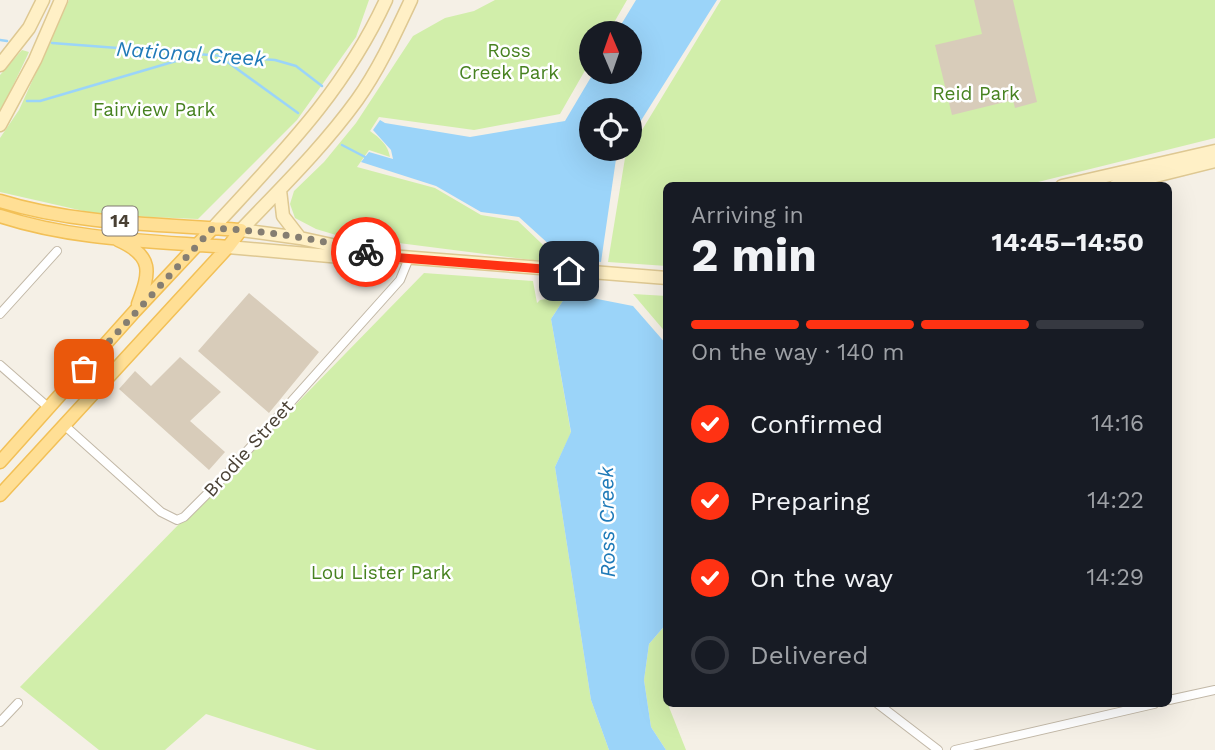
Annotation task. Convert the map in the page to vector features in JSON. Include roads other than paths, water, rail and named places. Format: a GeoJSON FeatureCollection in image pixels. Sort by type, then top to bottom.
{"type":"FeatureCollection","features":[{"type":"Feature","properties":{"kind":"main road"},"geometry":{"type":"LineString","coordinates":[[4,60],[29,28],[43,0]]}},
{"type":"Feature","properties":{"kind":"main road"},"geometry":{"type":"LineString","coordinates":[[0,125],[35,60],[61,0]]}},
{"type":"Feature","properties":{"kind":"main road"},"geometry":{"type":"LineString","coordinates":[[0,462],[328,99],[359,53],[386,0]]}},
{"type":"Feature","properties":{"kind":"main road"},"geometry":{"type":"LineString","coordinates":[[0,495],[337,125],[358,98],[392,40],[411,0]]}},
{"type":"Feature","properties":{"kind":"main road"},"geometry":{"type":"LineString","coordinates":[[1079,182],[1215,151]]}},
{"type":"Feature","properties":{"kind":"main road"},"geometry":{"type":"LineString","coordinates":[[1132,182],[1215,162]]}},
{"type":"Feature","properties":{"kind":"main road"},"geometry":{"type":"LineString","coordinates":[[280,190],[283,216],[300,238]]}},
{"type":"Feature","properties":{"kind":"main road","name":"14"},"geometry":{"type":"LineString","coordinates":[[1,201],[23,208],[80,218],[242,230],[300,238],[340,245],[377,256]]}},
{"type":"Feature","properties":{"kind":"main road","name":"14"},"geometry":{"type":"LineString","coordinates":[[0,216],[48,228],[112,238],[341,257],[409,258],[663,278]]}},
{"type":"Feature","properties":{"kind":"main road"},"geometry":{"type":"LineString","coordinates":[[112,238],[131,247],[147,264],[147,277],[135,311]]}},
{"type":"Feature","properties":{"kind":"street"},"geometry":{"type":"LineString","coordinates":[[0,314],[57,251]]}},
{"type":"Feature","properties":{"kind":"street","name":"Brodie Street"},"geometry":{"type":"LineString","coordinates":[[64,425],[161,512],[177,520],[184,517],[223,478],[400,280],[409,258]]}},
{"type":"Feature","properties":{"kind":"street"},"geometry":{"type":"LineString","coordinates":[[0,365],[49,408]]}},
{"type":"Feature","properties":{"kind":"street"},"geometry":{"type":"LineString","coordinates":[[1172,699],[1215,690]]}},
{"type":"Feature","properties":{"kind":"street"},"geometry":{"type":"LineString","coordinates":[[0,722],[18,703]]}},
{"type":"Feature","properties":{"kind":"street"},"geometry":{"type":"LineString","coordinates":[[882,707],[938,750]]}},
{"type":"Feature","properties":{"kind":"street"},"geometry":{"type":"LineString","coordinates":[[955,750],[1141,707]]}},
{"type":"Feature","properties":{"kind":"water"},"geometry":{"type":"Polygon","coordinates":[[[636,0],[717,0],[642,119],[642,98],[579,98],[579,161],[616,161],[601,262],[563,257],[519,217],[481,212],[436,186],[361,162],[369,152],[393,159],[391,150],[373,130],[380,120],[470,137],[565,121],[587,84],[642,84],[642,21],[623,21],[636,0]]]}},
{"type":"Feature","properties":{"kind":"water","name":"Ross Creek"},"geometry":{"type":"Polygon","coordinates":[[[566,296],[582,296],[633,306],[663,340],[663,628],[649,644],[644,680],[651,727],[666,750],[609,750],[591,700],[555,467],[571,432],[551,319],[566,296]]]}},
{"type":"Feature","properties":{"kind":"waterway","name":"National Creek"},"geometry":{"type":"LineString","coordinates":[[0,40],[7,41]]}},
{"type":"Feature","properties":{"kind":"waterway","name":"National Creek"},"geometry":{"type":"LineString","coordinates":[[52,43],[275,60],[296,66],[322,86]]}},
{"type":"Feature","properties":{"kind":"waterway"},"geometry":{"type":"LineString","coordinates":[[27,101],[40,101],[193,56]]}},
{"type":"Feature","properties":{"kind":"waterway"},"geometry":{"type":"LineString","coordinates":[[222,58],[298,113]]}},
{"type":"Feature","properties":{"kind":"waterway"},"geometry":{"type":"LineString","coordinates":[[342,145],[367,158]]}},
{"type":"Feature","properties":{"kind":"park label","name":"Ross Creek Park"},"geometry":{"type":"Point","coordinates":[509,61]}},
{"type":"Feature","properties":{"kind":"park label","name":"Reid Park"},"geometry":{"type":"Point","coordinates":[976,93]}},
{"type":"Feature","properties":{"kind":"park label","name":"Fairview Park"},"geometry":{"type":"Point","coordinates":[154,109]}},
{"type":"Feature","properties":{"kind":"park label","name":"Lou Lister Park"},"geometry":{"type":"Point","coordinates":[381,572]}}]}
